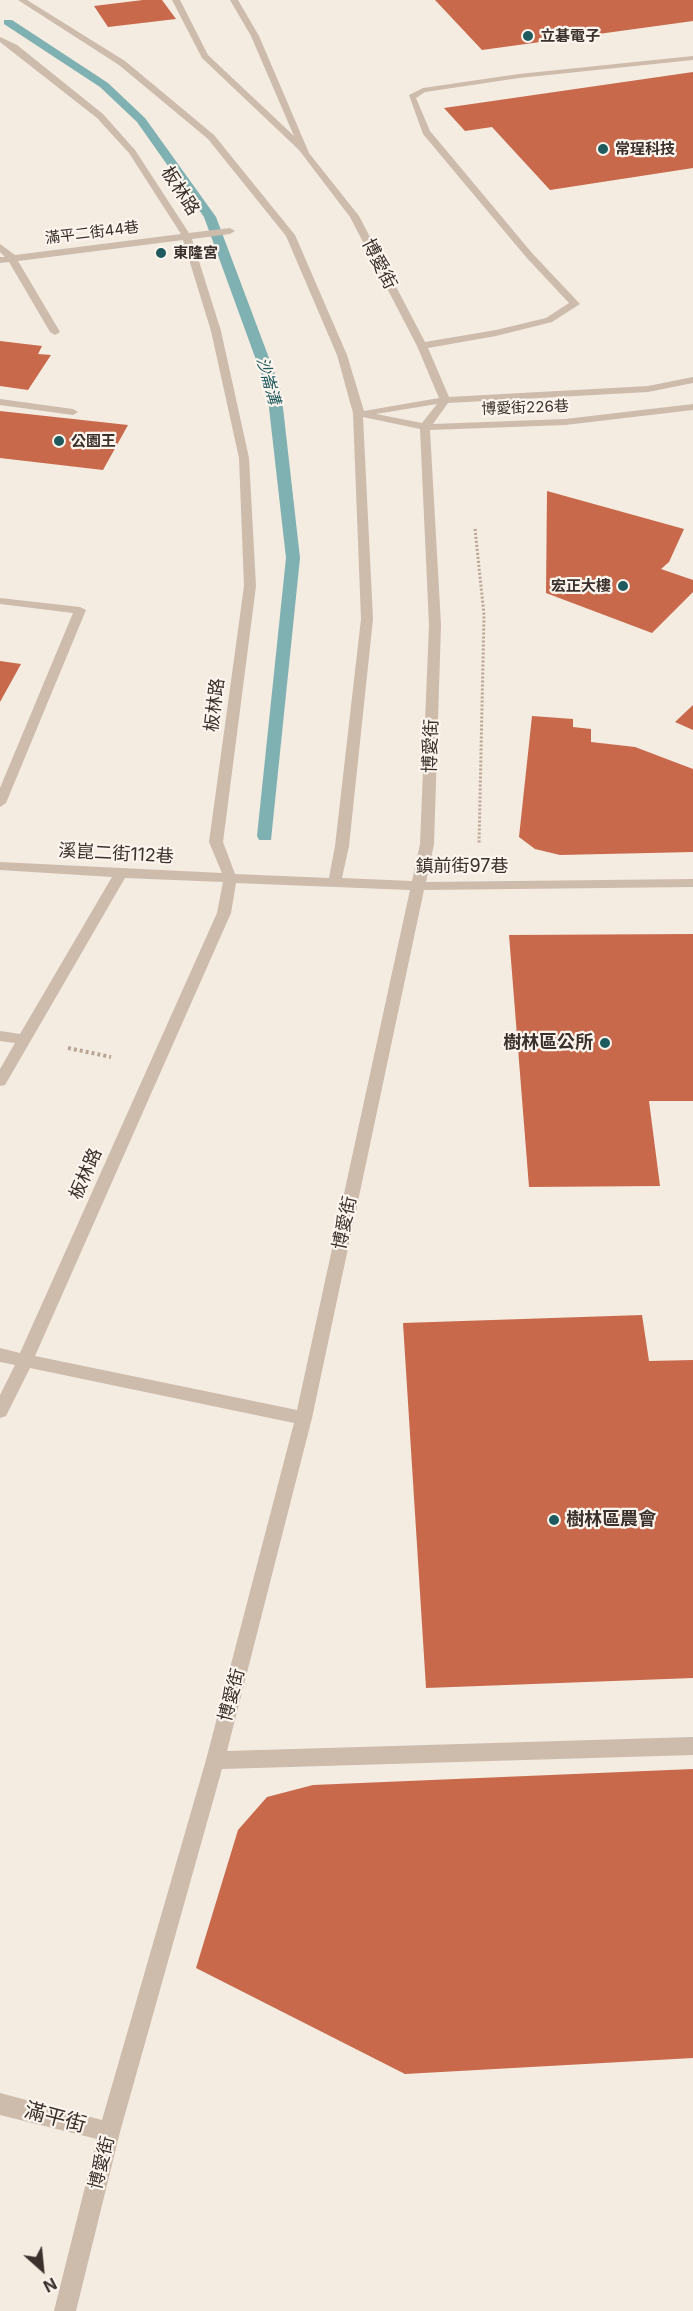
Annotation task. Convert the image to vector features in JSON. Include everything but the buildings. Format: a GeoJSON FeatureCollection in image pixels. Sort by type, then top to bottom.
{"type":"FeatureCollection","features":[{"type":"Feature","properties":{"kind":"street"},"geometry":{"type":"LineString","coordinates":[[22,0],[122,63],[211,137],[290,235],[342,355],[358,413],[368,619],[342,846],[335,882]]}},
{"type":"Feature","properties":{"kind":"street","name":"博愛街"},"geometry":{"type":"LineString","coordinates":[[176,0],[205,56],[305,153],[354,216],[422,346],[445,400]]}},
{"type":"Feature","properties":{"kind":"street","name":"博愛街"},"geometry":{"type":"LineString","coordinates":[[234,0],[255,36],[305,153]]}},
{"type":"Feature","properties":{"kind":"street","name":"板林路"},"geometry":{"type":"LineString","coordinates":[[0,39],[23,54],[100,116],[132,152],[187,237],[216,331],[244,458],[250,586],[216,843],[230,878],[224,913],[25,1360],[0,1411]]}},
{"type":"Feature","properties":{"kind":"street"},"geometry":{"type":"LineString","coordinates":[[422,346],[496,333],[549,320],[575,304],[529,255],[426,132],[412,97],[423,90],[519,76],[693,58]]}},
{"type":"Feature","properties":{"kind":"street","name":"滿平二街44巷"},"geometry":{"type":"LineString","coordinates":[[0,260],[230,231]]}},
{"type":"Feature","properties":{"kind":"street"},"geometry":{"type":"LineString","coordinates":[[0,247],[12,258],[55,332]]}},
{"type":"Feature","properties":{"kind":"street"},"geometry":{"type":"LineString","coordinates":[[358,413],[445,400],[648,389],[693,380]]}},
{"type":"Feature","properties":{"kind":"street"},"geometry":{"type":"LineString","coordinates":[[425,427],[445,400]]}},
{"type":"Feature","properties":{"kind":"street"},"geometry":{"type":"LineString","coordinates":[[0,402],[73,412]]}},
{"type":"Feature","properties":{"kind":"street","name":"博愛街226巷"},"geometry":{"type":"LineString","coordinates":[[358,413],[425,427],[565,422],[693,407]]}},
{"type":"Feature","properties":{"kind":"street","name":"博愛街"},"geometry":{"type":"LineString","coordinates":[[65,2311],[109,2132],[215,1760],[304,1418],[419,886],[427,844],[435,625],[425,427]]}},
{"type":"Feature","properties":{"kind":"street"},"geometry":{"type":"LineString","coordinates":[[0,601],[80,609],[0,802]]}},
{"type":"Feature","properties":{"kind":"street","name":"溪崑二街112巷"},"geometry":{"type":"LineString","coordinates":[[0,866],[230,878]]}},
{"type":"Feature","properties":{"kind":"street"},"geometry":{"type":"LineString","coordinates":[[0,1081],[121,873]]}},
{"type":"Feature","properties":{"kind":"street","name":"鎮前街97巷"},"geometry":{"type":"LineString","coordinates":[[230,878],[419,886],[693,883]]}},
{"type":"Feature","properties":{"kind":"street"},"geometry":{"type":"LineString","coordinates":[[0,1036],[23,1039]]}},
{"type":"Feature","properties":{"kind":"street"},"geometry":{"type":"LineString","coordinates":[[0,1355],[304,1418]]}},
{"type":"Feature","properties":{"kind":"street"},"geometry":{"type":"LineString","coordinates":[[215,1760],[693,1746]]}},
{"type":"Feature","properties":{"kind":"street","name":"滿平街"},"geometry":{"type":"LineString","coordinates":[[0,2104],[109,2132]]}},
{"type":"Feature","properties":{"kind":"path"},"geometry":{"type":"LineString","coordinates":[[474,524],[484,615],[479,844]]}},
{"type":"Feature","properties":{"kind":"waterway","name":"沙崙溝"},"geometry":{"type":"LineString","coordinates":[[8,22],[104,85],[141,120],[210,217],[274,390],[293,558],[265,836]]}},
{"type":"Feature","properties":{"kind":"place","name":"立碁電子"},"geometry":{"type":"Point","coordinates":[528,36]}},
{"type":"Feature","properties":{"kind":"place","name":"常珵科技"},"geometry":{"type":"Point","coordinates":[603,149]}},
{"type":"Feature","properties":{"kind":"place","name":"東隆宮"},"geometry":{"type":"Point","coordinates":[161,253]}},
{"type":"Feature","properties":{"kind":"place","name":"公園王"},"geometry":{"type":"Point","coordinates":[59,441]}},
{"type":"Feature","properties":{"kind":"place","name":"宏正大樓"},"geometry":{"type":"Point","coordinates":[623,586]}},
{"type":"Feature","properties":{"kind":"place","name":"樹林區公所"},"geometry":{"type":"Point","coordinates":[605,1043]}},
{"type":"Feature","properties":{"kind":"place","name":"樹林區農會"},"geometry":{"type":"Point","coordinates":[554,1520]}}]}
